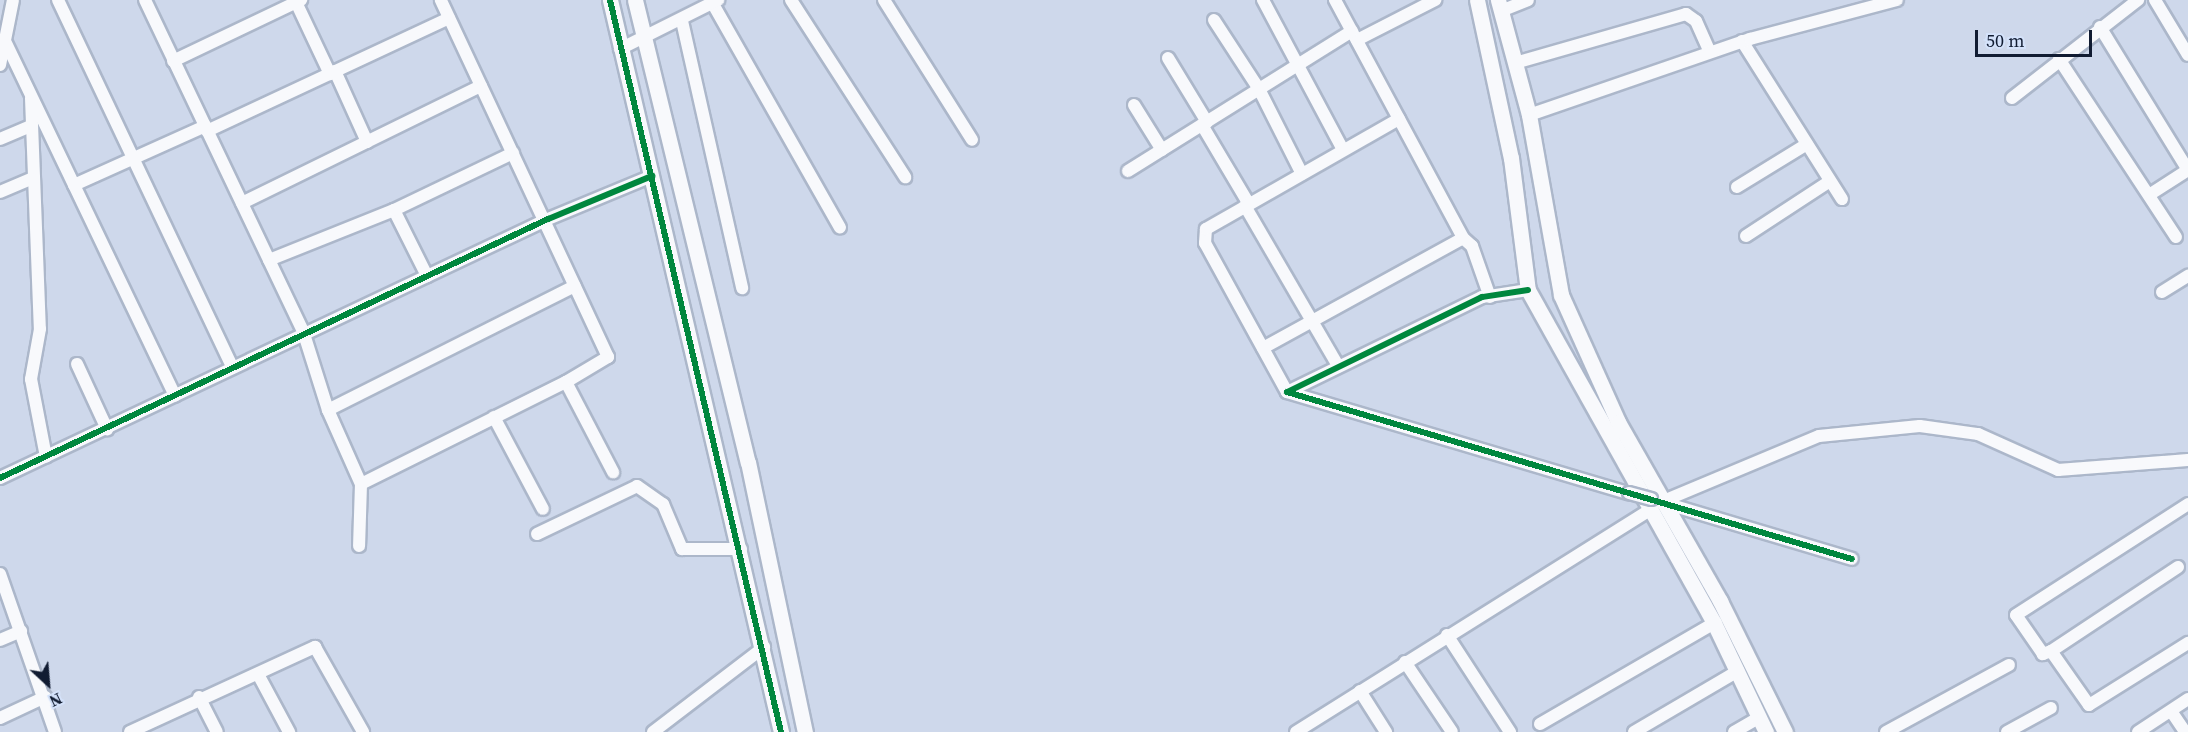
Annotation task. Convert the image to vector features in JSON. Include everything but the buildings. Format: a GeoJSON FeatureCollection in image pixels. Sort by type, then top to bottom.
{"type":"FeatureCollection","features":[{"type":"Feature","properties":{"kind":"street"},"geometry":{"type":"LineString","coordinates":[[0,65],[13,0]]}},
{"type":"Feature","properties":{"kind":"street"},"geometry":{"type":"LineString","coordinates":[[58,0],[233,368]]}},
{"type":"Feature","properties":{"kind":"street"},"geometry":{"type":"LineString","coordinates":[[145,0],[304,334],[328,410],[361,483],[359,546]]}},
{"type":"Feature","properties":{"kind":"street"},"geometry":{"type":"LineString","coordinates":[[361,483],[566,382],[605,360],[608,353],[441,0]]}},
{"type":"Feature","properties":{"kind":"street"},"geometry":{"type":"LineString","coordinates":[[610,0],[764,647],[781,732]]}},
{"type":"Feature","properties":{"kind":"street"},"geometry":{"type":"LineString","coordinates":[[635,0],[748,462],[805,732]]}},
{"type":"Feature","properties":{"kind":"street"},"geometry":{"type":"LineString","coordinates":[[791,0],[905,177]]}},
{"type":"Feature","properties":{"kind":"street"},"geometry":{"type":"LineString","coordinates":[[884,0],[972,141]]}},
{"type":"Feature","properties":{"kind":"street"},"geometry":{"type":"LineString","coordinates":[[1263,0],[1343,150]]}},
{"type":"Feature","properties":{"kind":"street"},"geometry":{"type":"LineString","coordinates":[[1335,0],[1462,238],[1472,246],[1490,297]]}},
{"type":"Feature","properties":{"kind":"street"},"geometry":{"type":"LineString","coordinates":[[1128,171],[1299,65],[1410,5],[1435,0]]}},
{"type":"Feature","properties":{"kind":"street"},"geometry":{"type":"LineString","coordinates":[[1477,0],[1511,158],[1528,290],[1653,504],[1738,671],[1766,732]]}},
{"type":"Feature","properties":{"kind":"street"},"geometry":{"type":"LineString","coordinates":[[1528,0],[1500,6],[1529,115],[1561,295],[1653,504],[1720,601],[1785,732]]}},
{"type":"Feature","properties":{"kind":"street"},"geometry":{"type":"LineString","coordinates":[[1529,115],[1742,41],[1897,0]]}},
{"type":"Feature","properties":{"kind":"street"},"geometry":{"type":"LineString","coordinates":[[2012,98],[2100,27],[2138,0]]}},
{"type":"Feature","properties":{"kind":"street"},"geometry":{"type":"LineString","coordinates":[[2155,0],[2188,55]]}},
{"type":"Feature","properties":{"kind":"street"},"geometry":{"type":"LineString","coordinates":[[173,61],[297,1],[368,142]]}},
{"type":"Feature","properties":{"kind":"street"},"geometry":{"type":"LineString","coordinates":[[620,49],[682,21],[716,2],[840,228]]}},
{"type":"Feature","properties":{"kind":"street"},"geometry":{"type":"LineString","coordinates":[[1515,63],[1686,14],[1696,21],[1710,52]]}},
{"type":"Feature","properties":{"kind":"street"},"geometry":{"type":"LineString","coordinates":[[74,185],[449,18]]}},
{"type":"Feature","properties":{"kind":"street"},"geometry":{"type":"LineString","coordinates":[[1214,20],[1259,89],[1302,174]]}},
{"type":"Feature","properties":{"kind":"street"},"geometry":{"type":"LineString","coordinates":[[682,21],[742,288]]}},
{"type":"Feature","properties":{"kind":"street"},"geometry":{"type":"LineString","coordinates":[[2100,27],[2188,170],[2149,195]]}},
{"type":"Feature","properties":{"kind":"street"},"geometry":{"type":"LineString","coordinates":[[1742,41],[1842,199]]}},
{"type":"Feature","properties":{"kind":"street"},"geometry":{"type":"LineString","coordinates":[[6,43],[175,396]]}},
{"type":"Feature","properties":{"kind":"street"},"geometry":{"type":"LineString","coordinates":[[1168,58],[1247,205],[1337,364]]}},
{"type":"Feature","properties":{"kind":"street"},"geometry":{"type":"LineString","coordinates":[[2059,59],[2176,237]]}},
{"type":"Feature","properties":{"kind":"street"},"geometry":{"type":"LineString","coordinates":[[242,203],[482,86]]}},
{"type":"Feature","properties":{"kind":"street"},"geometry":{"type":"LineString","coordinates":[[31,94],[31,179],[40,329],[31,379],[46,457]]}},
{"type":"Feature","properties":{"kind":"street"},"geometry":{"type":"LineString","coordinates":[[1134,105],[1162,150]]}},
{"type":"Feature","properties":{"kind":"street"},"geometry":{"type":"LineString","coordinates":[[1399,119],[1206,229],[1204,236],[1287,392],[1629,493],[1653,504],[1852,559]]}},
{"type":"Feature","properties":{"kind":"street"},"geometry":{"type":"LineString","coordinates":[[0,139],[31,126]]}},
{"type":"Feature","properties":{"kind":"street"},"geometry":{"type":"LineString","coordinates":[[1737,187],[1807,144]]}},
{"type":"Feature","properties":{"kind":"street"},"geometry":{"type":"LineString","coordinates":[[269,260],[393,210],[513,153]]}},
{"type":"Feature","properties":{"kind":"street"},"geometry":{"type":"LineString","coordinates":[[0,478],[544,220],[652,177]]}},
{"type":"Feature","properties":{"kind":"street"},"geometry":{"type":"LineString","coordinates":[[0,192],[31,179]]}},
{"type":"Feature","properties":{"kind":"street"},"geometry":{"type":"LineString","coordinates":[[1746,236],[1830,181]]}},
{"type":"Feature","properties":{"kind":"street"},"geometry":{"type":"LineString","coordinates":[[393,210],[427,276]]}},
{"type":"Feature","properties":{"kind":"street"},"geometry":{"type":"LineString","coordinates":[[1263,348],[1462,238]]}},
{"type":"Feature","properties":{"kind":"street"},"geometry":{"type":"LineString","coordinates":[[2162,292],[2188,276]]}},
{"type":"Feature","properties":{"kind":"street"},"geometry":{"type":"LineString","coordinates":[[328,410],[575,286]]}},
{"type":"Feature","properties":{"kind":"street"},"geometry":{"type":"LineString","coordinates":[[1287,392],[1337,364],[1490,297],[1528,290]]}},
{"type":"Feature","properties":{"kind":"street"},"geometry":{"type":"LineString","coordinates":[[77,364],[107,429]]}},
{"type":"Feature","properties":{"kind":"street"},"geometry":{"type":"LineString","coordinates":[[566,382],[613,472]]}},
{"type":"Feature","properties":{"kind":"street"},"geometry":{"type":"LineString","coordinates":[[494,417],[543,509]]}},
{"type":"Feature","properties":{"kind":"street"},"geometry":{"type":"LineString","coordinates":[[1296,732],[1316,727],[1360,691],[1653,504],[1819,436],[1920,426],[1978,434],[2058,470],[2188,460]]}},
{"type":"Feature","properties":{"kind":"street"},"geometry":{"type":"LineString","coordinates":[[537,534],[637,486],[663,504],[682,549],[741,549]]}},
{"type":"Feature","properties":{"kind":"street"},"geometry":{"type":"LineString","coordinates":[[2178,567],[2051,651],[2043,654],[2016,615],[2188,504]]}},
{"type":"Feature","properties":{"kind":"street"},"geometry":{"type":"LineString","coordinates":[[0,574],[45,697],[55,732]]}},
{"type":"Feature","properties":{"kind":"street"},"geometry":{"type":"LineString","coordinates":[[1540,724],[1714,623]]}},
{"type":"Feature","properties":{"kind":"street"},"geometry":{"type":"LineString","coordinates":[[0,640],[21,631]]}},
{"type":"Feature","properties":{"kind":"street"},"geometry":{"type":"LineString","coordinates":[[1447,635],[1510,732]]}},
{"type":"Feature","properties":{"kind":"street"},"geometry":{"type":"LineString","coordinates":[[2051,651],[2089,705],[2188,643]]}},
{"type":"Feature","properties":{"kind":"street"},"geometry":{"type":"LineString","coordinates":[[130,732],[149,728],[199,697],[259,676],[315,647],[363,732]]}},
{"type":"Feature","properties":{"kind":"street"},"geometry":{"type":"LineString","coordinates":[[653,732],[764,647]]}},
{"type":"Feature","properties":{"kind":"street"},"geometry":{"type":"LineString","coordinates":[[1405,662],[1452,732]]}},
{"type":"Feature","properties":{"kind":"street"},"geometry":{"type":"LineString","coordinates":[[1886,732],[2009,665]]}},
{"type":"Feature","properties":{"kind":"street"},"geometry":{"type":"LineString","coordinates":[[1634,732],[1738,671]]}},
{"type":"Feature","properties":{"kind":"street"},"geometry":{"type":"LineString","coordinates":[[259,676],[288,732]]}},
{"type":"Feature","properties":{"kind":"street"},"geometry":{"type":"LineString","coordinates":[[1360,691],[1386,732]]}},
{"type":"Feature","properties":{"kind":"street"},"geometry":{"type":"LineString","coordinates":[[0,718],[45,697]]}},
{"type":"Feature","properties":{"kind":"street"},"geometry":{"type":"LineString","coordinates":[[199,697],[217,732]]}},
{"type":"Feature","properties":{"kind":"street"},"geometry":{"type":"LineString","coordinates":[[2138,732],[2188,699]]}},
{"type":"Feature","properties":{"kind":"street"},"geometry":{"type":"LineString","coordinates":[[2007,732],[2051,708]]}},
{"type":"Feature","properties":{"kind":"street"},"geometry":{"type":"LineString","coordinates":[[2171,711],[2185,732]]}},
{"type":"Feature","properties":{"kind":"street"},"geometry":{"type":"LineString","coordinates":[[1734,732],[1758,718]]}},
{"type":"Feature","properties":{"kind":"cycle path"},"geometry":{"type":"LineString","coordinates":[[610,0],[781,732]]}},
{"type":"Feature","properties":{"kind":"cycle path"},"geometry":{"type":"LineString","coordinates":[[0,478],[548,219],[652,176]]}},
{"type":"Feature","properties":{"kind":"cycle path"},"geometry":{"type":"LineString","coordinates":[[1528,290],[1482,297],[1287,392],[1852,559]]}}]}
